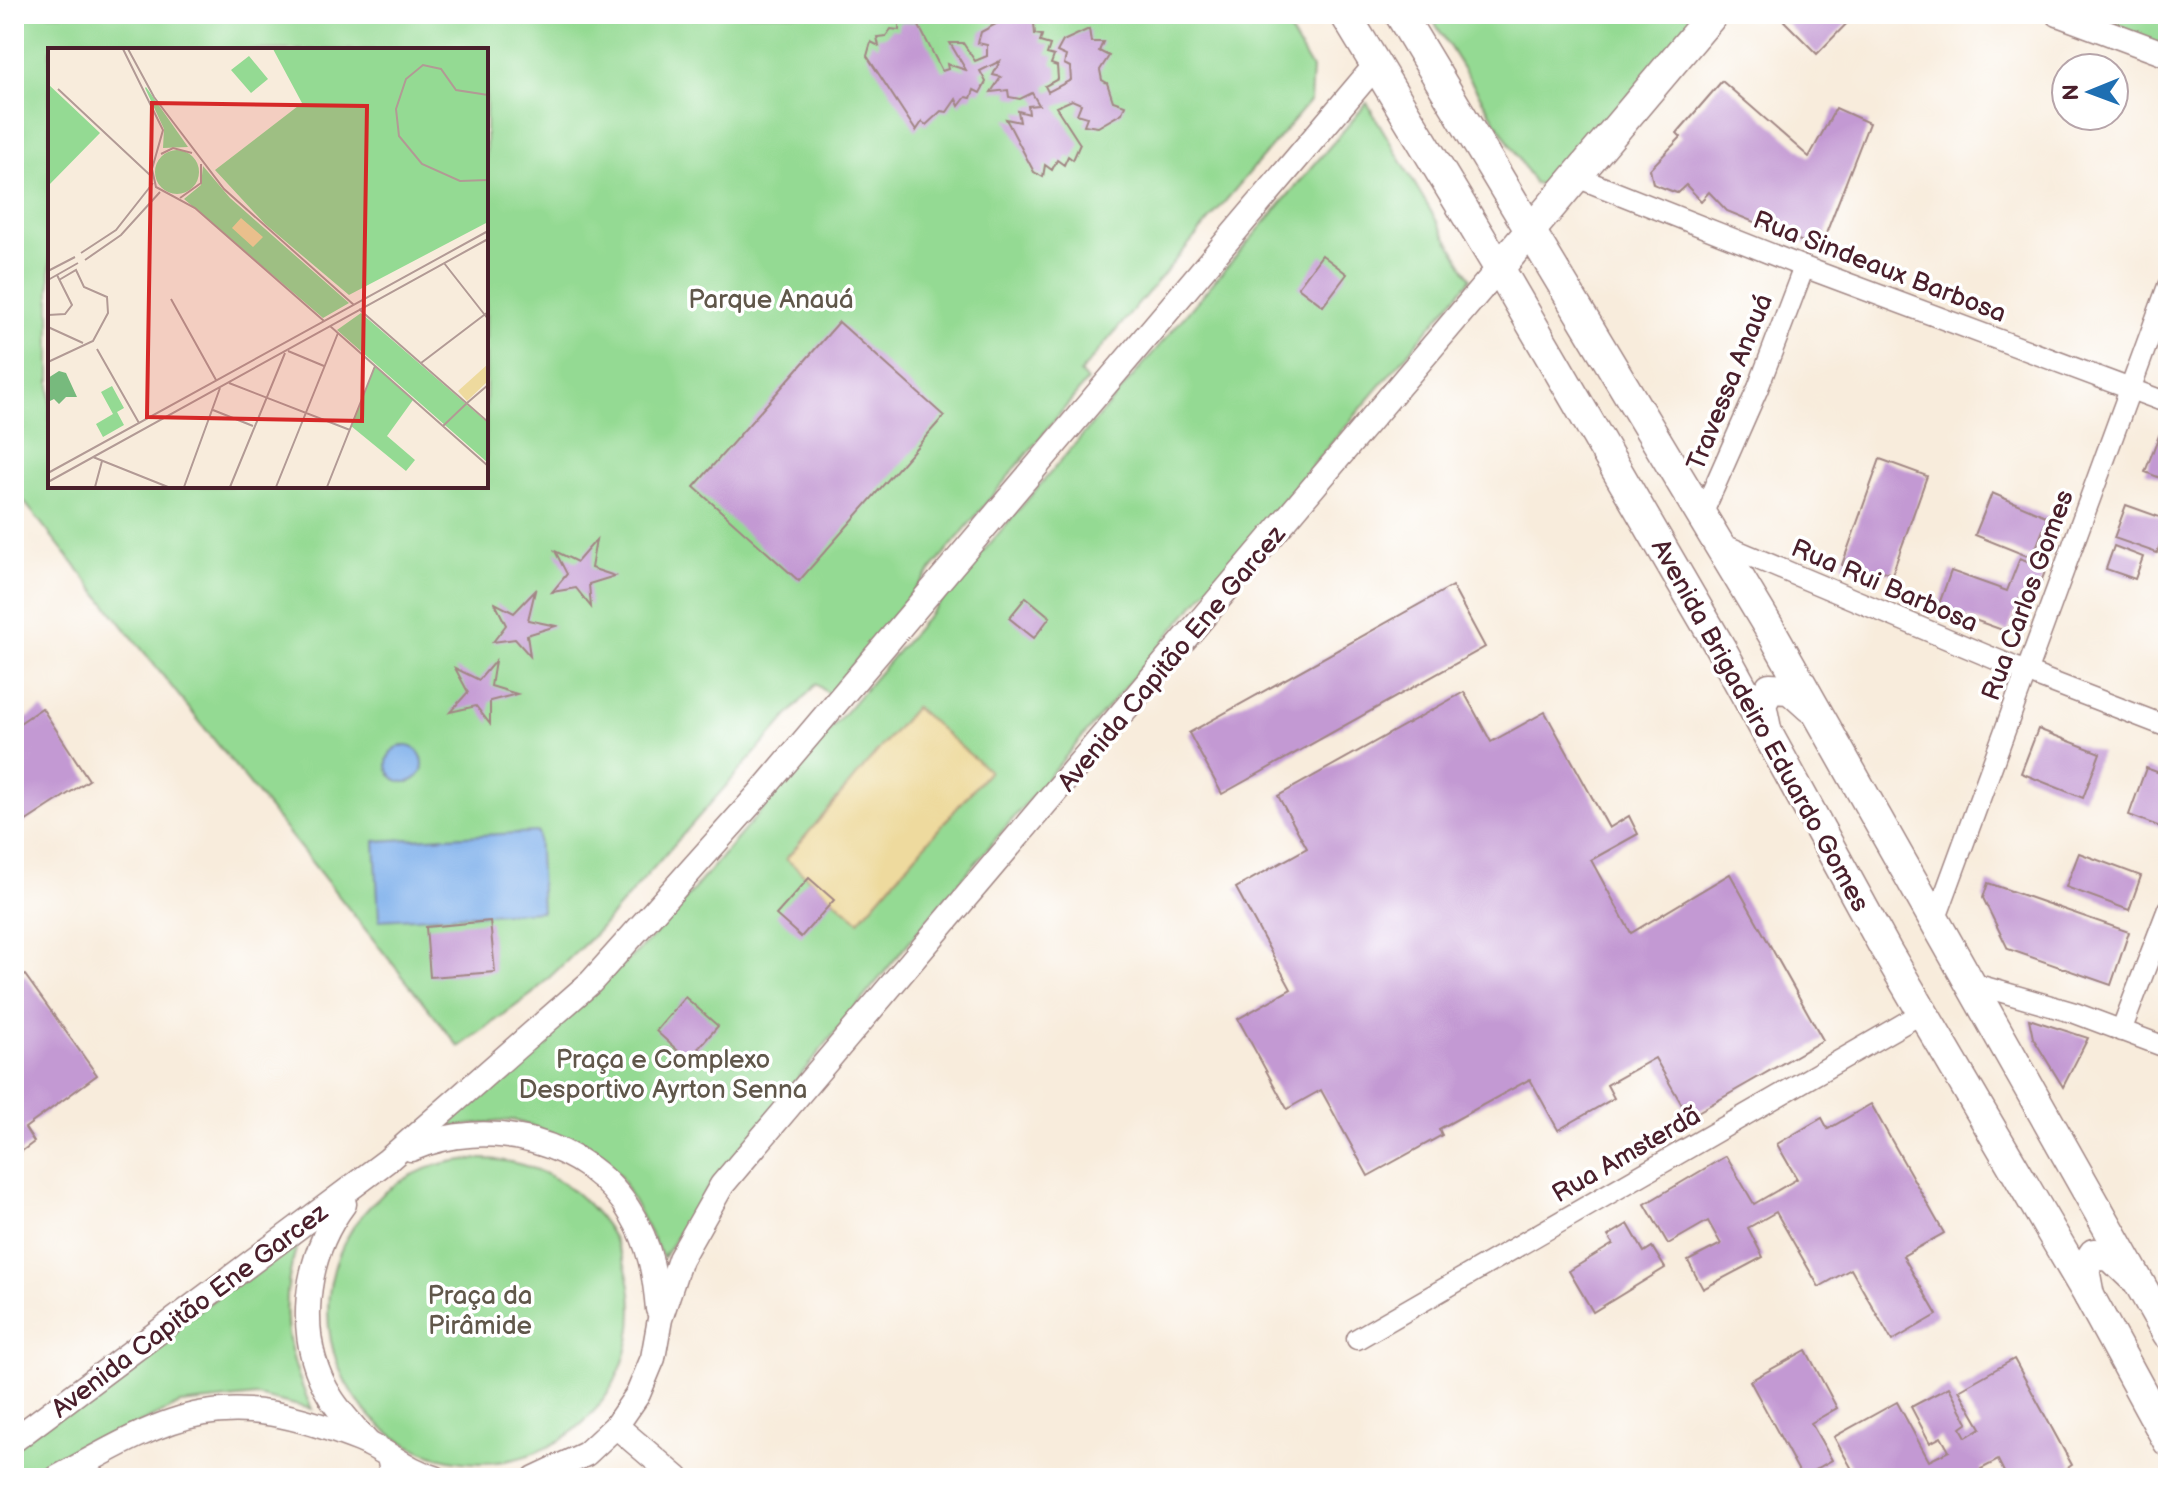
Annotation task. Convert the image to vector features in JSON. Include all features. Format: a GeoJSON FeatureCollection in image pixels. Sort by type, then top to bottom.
{"type":"FeatureCollection","features":[{"type":"Feature","properties":{"kind":"main road","name":"Avenida Brigadeiro Eduardo Gomes"},"geometry":{"type":"LineString","coordinates":[[1345,14],[1499,268],[1721,649],[1922,1013],[2089,1296],[2168,1441]]}},
{"type":"Feature","properties":{"kind":"main road","name":"Avenida Capitão Ene Garcez"},"geometry":{"type":"LineString","coordinates":[[1499,268],[1529,228],[1713,14]]}},
{"type":"Feature","properties":{"kind":"main road","name":"Avenida Brigadeiro Eduardo Gomes"},"geometry":{"type":"LineString","coordinates":[[1409,18],[1529,228],[1774,636],[2168,1334]]}},
{"type":"Feature","properties":{"kind":"main road","name":"Avenida Capitão Ene Garcez"},"geometry":{"type":"LineString","coordinates":[[1375,66],[1409,18]]}},
{"type":"Feature","properties":{"kind":"main road"},"geometry":{"type":"LineString","coordinates":[[1721,649],[1750,681],[1766,682],[1779,669],[1774,636]]}},
{"type":"Feature","properties":{"kind":"main road"},"geometry":{"type":"LineString","coordinates":[[1769,739],[1761,704],[1770,688],[1790,689],[1815,711]]}},
{"type":"Feature","properties":{"kind":"main road"},"geometry":{"type":"LineString","coordinates":[[2089,1296],[2084,1269],[2094,1254],[2111,1256],[2139,1283]]}},
{"type":"Feature","properties":{"kind":"street"},"geometry":{"type":"LineString","coordinates":[[2058,14],[2168,55]]}},
{"type":"Feature","properties":{"kind":"street","name":"Avenida Capitão Ene Garcez"},"geometry":{"type":"LineString","coordinates":[[14,1440],[388,1160],[591,982],[759,794],[1375,66]]}},
{"type":"Feature","properties":{"kind":"street","name":"Rua Sindeaux Barbosa"},"geometry":{"type":"LineString","coordinates":[[1574,176],[1804,267],[2168,403]]}},
{"type":"Feature","properties":{"kind":"street","name":"Travessa Anauá"},"geometry":{"type":"LineString","coordinates":[[1709,529],[1804,267]]}},
{"type":"Feature","properties":{"kind":"street","name":"Avenida Capitão Ene Garcez"},"geometry":{"type":"LineString","coordinates":[[550,1477],[586,1454],[616,1426],[638,1394],[653,1358],[660,1319],[680,1259],[722,1185],[1499,268]]}},
{"type":"Feature","properties":{"kind":"street","name":"Rua Carlos Gomes"},"geometry":{"type":"LineString","coordinates":[[1935,921],[2128,388],[2168,286]]}},
{"type":"Feature","properties":{"kind":"street","name":"Rua Rui Barbosa"},"geometry":{"type":"LineString","coordinates":[[1709,529],[2026,672],[2168,727]]}},
{"type":"Feature","properties":{"kind":"street"},"geometry":{"type":"LineString","coordinates":[[2121,1031],[2168,909]]}},
{"type":"Feature","properties":{"kind":"street"},"geometry":{"type":"LineString","coordinates":[[1971,983],[2038,1000],[2168,1048]]}},
{"type":"Feature","properties":{"kind":"street","name":"Rua Amsterdã"},"geometry":{"type":"LineString","coordinates":[[1357,1339],[1922,1013]]}},
{"type":"Feature","properties":{"kind":"street","name":"Avenida Capitão Ene Garcez"},"geometry":{"type":"LineString","coordinates":[[388,1160],[438,1137],[493,1132],[547,1144],[595,1172],[632,1213],[654,1264],[660,1319]]}},
{"type":"Feature","properties":{"kind":"street","name":"Avenida Capitão Ene Garcez"},"geometry":{"type":"LineString","coordinates":[[362,1180],[327,1227],[309,1283],[310,1342],[330,1397],[382,1459]]}},
{"type":"Feature","properties":{"kind":"street","name":"Avenida Capitão Ene Garcez"},"geometry":{"type":"LineString","coordinates":[[57,1478],[162,1424],[215,1409],[282,1413],[382,1459],[435,1478]]}},
{"type":"Feature","properties":{"kind":"street"},"geometry":{"type":"LineString","coordinates":[[616,1426],[677,1478]]}},
{"type":"Feature","properties":{"kind":"green space","name":"Parque Anauá"},"geometry":{"type":"Polygon","coordinates":[[[14,14],[1280,14],[1312,69],[1310,101],[1080,373],[1087,381],[829,694],[816,684],[596,933],[532,994],[459,1047],[14,489],[14,14]]]}},
{"type":"Feature","properties":{"kind":"green space"},"geometry":{"type":"Polygon","coordinates":[[[1438,14],[1699,14],[1551,186],[1534,183],[1433,20],[1438,14]]]}},
{"type":"Feature","properties":{"kind":"green space"},"geometry":{"type":"Polygon","coordinates":[[[2058,14],[2168,14],[2168,55],[2058,14]]]}},
{"type":"Feature","properties":{"kind":"green space","name":"Praça e Complexo Desportivo Ayrton Senna"},"geometry":{"type":"Polygon","coordinates":[[[1367,103],[1471,279],[927,920],[709,1187],[663,1258],[619,1174],[568,1139],[513,1120],[434,1129],[551,1031],[653,937],[1367,103]]]}},
{"type":"Feature","properties":{"kind":"green space","name":"Praça da Pirâmide"},"geometry":{"type":"Polygon","coordinates":[[[465,1159],[495,1159],[524,1165],[552,1177],[577,1193],[598,1214],[614,1239],[626,1267],[632,1311],[630,1341],[621,1369],[607,1396],[588,1419],[565,1438],[538,1452],[510,1461],[465,1463],[436,1457],[408,1445],[383,1429],[362,1408],[346,1383],[334,1355],[328,1326],[328,1296],[334,1267],[346,1239],[362,1214],[383,1193],[408,1177],[436,1165],[465,1159]]]}},
{"type":"Feature","properties":{"kind":"green space"},"geometry":{"type":"Polygon","coordinates":[[[301,1235],[289,1280],[287,1323],[295,1366],[312,1409],[257,1396],[180,1404],[24,1478],[14,1478],[14,1447],[301,1235]]]}},
{"type":"Feature","properties":{"kind":"sand"},"geometry":{"type":"Polygon","coordinates":[[[915,707],[989,771],[859,921],[786,859],[915,707]]]}},
{"type":"Feature","properties":{"kind":"water"},"geometry":{"type":"Polygon","coordinates":[[[405,746],[418,751],[423,764],[418,777],[405,782],[392,777],[387,764],[392,751],[405,746]]]}},
{"type":"Feature","properties":{"kind":"water"},"geometry":{"type":"Polygon","coordinates":[[[538,832],[542,911],[379,920],[375,841],[538,832]]]}},
{"type":"Feature","properties":{"kind":"building"},"geometry":{"type":"Polygon","coordinates":[[[1014,14],[1033,14],[1029,22],[1034,23],[1035,34],[1042,35],[1040,42],[1050,45],[1047,54],[1054,56],[1051,64],[1057,66],[1058,79],[1045,86],[1048,92],[1071,80],[1070,67],[1064,64],[1066,56],[1057,52],[1063,41],[1089,29],[1091,42],[1103,42],[1099,51],[1109,56],[1100,70],[1102,80],[1107,83],[1113,101],[1125,105],[1122,113],[1098,127],[1084,125],[1087,117],[1077,114],[1081,104],[1072,100],[1056,107],[1080,144],[1073,160],[1068,156],[1064,165],[1057,160],[1052,170],[1045,165],[1043,177],[1034,172],[1006,119],[1020,122],[1018,111],[1029,114],[1028,106],[1039,105],[1032,93],[1020,99],[1009,97],[1008,90],[991,92],[1001,77],[993,75],[1000,61],[980,71],[986,82],[980,93],[974,90],[971,98],[966,97],[959,106],[956,99],[947,112],[941,111],[926,125],[922,122],[916,131],[867,56],[871,42],[879,46],[877,37],[886,36],[891,29],[899,30],[899,23],[917,22],[942,71],[948,69],[947,64],[966,70],[950,43],[963,43],[975,61],[987,56],[987,45],[978,43],[981,32],[1014,14]]]}},
{"type":"Feature","properties":{"kind":"building"},"geometry":{"type":"Polygon","coordinates":[[[1791,14],[1856,14],[1817,54],[1784,21],[1791,14]]]}},
{"type":"Feature","properties":{"kind":"building"},"geometry":{"type":"Polygon","coordinates":[[[1722,81],[1809,157],[1836,108],[1869,123],[1820,249],[1727,211],[1709,192],[1701,201],[1686,185],[1677,193],[1653,184],[1650,169],[1681,137],[1677,133],[1722,81]]]}},
{"type":"Feature","properties":{"kind":"building"},"geometry":{"type":"Polygon","coordinates":[[[1322,255],[1347,274],[1323,306],[1298,287],[1322,255]]]}},
{"type":"Feature","properties":{"kind":"building"},"geometry":{"type":"Polygon","coordinates":[[[839,322],[944,416],[799,581],[694,487],[839,322]]]}},
{"type":"Feature","properties":{"kind":"building"},"geometry":{"type":"Polygon","coordinates":[[[2160,433],[2168,436],[2168,481],[2145,472],[2160,433]]]}},
{"type":"Feature","properties":{"kind":"building"},"geometry":{"type":"Polygon","coordinates":[[[1880,459],[1927,476],[1892,574],[1876,569],[1873,576],[1842,565],[1880,459]]]}},
{"type":"Feature","properties":{"kind":"building"},"geometry":{"type":"Polygon","coordinates":[[[1992,493],[2048,517],[2032,558],[1975,535],[1992,493]]]}},
{"type":"Feature","properties":{"kind":"building"},"geometry":{"type":"Polygon","coordinates":[[[2126,505],[2168,520],[2157,553],[2114,538],[2126,505]]]}},
{"type":"Feature","properties":{"kind":"building"},"geometry":{"type":"Polygon","coordinates":[[[596,540],[591,568],[615,576],[589,584],[591,607],[576,588],[552,592],[567,574],[555,551],[577,562],[596,540]]]}},
{"type":"Feature","properties":{"kind":"building"},"geometry":{"type":"Polygon","coordinates":[[[2114,546],[2143,557],[2135,579],[2106,569],[2114,546]]]}},
{"type":"Feature","properties":{"kind":"building"},"geometry":{"type":"Polygon","coordinates":[[[2020,558],[2046,569],[2033,602],[2020,597],[2008,632],[1938,607],[1951,571],[2007,591],[2020,558]]]}},
{"type":"Feature","properties":{"kind":"building"},"geometry":{"type":"Polygon","coordinates":[[[1452,586],[1485,647],[1222,794],[1189,733],[1452,586]]]}},
{"type":"Feature","properties":{"kind":"building"},"geometry":{"type":"Polygon","coordinates":[[[535,591],[528,620],[556,626],[527,635],[530,656],[515,639],[493,642],[506,625],[495,603],[514,613],[535,591]]]}},
{"type":"Feature","properties":{"kind":"building"},"geometry":{"type":"Polygon","coordinates":[[[1026,597],[1050,617],[1034,638],[1009,618],[1026,597]]]}},
{"type":"Feature","properties":{"kind":"building"},"geometry":{"type":"Polygon","coordinates":[[[495,661],[491,686],[517,694],[490,701],[490,724],[476,706],[450,712],[468,692],[455,668],[479,680],[495,661]]]}},
{"type":"Feature","properties":{"kind":"building"},"geometry":{"type":"Polygon","coordinates":[[[1464,692],[1491,742],[1545,712],[1609,828],[1629,816],[1638,834],[1591,860],[1631,933],[1730,874],[1823,1040],[1689,1117],[1655,1058],[1607,1085],[1614,1098],[1558,1130],[1530,1079],[1439,1129],[1442,1135],[1368,1176],[1321,1090],[1287,1109],[1238,1019],[1291,989],[1236,888],[1307,848],[1278,796],[1464,692]]]}},
{"type":"Feature","properties":{"kind":"building"},"geometry":{"type":"Polygon","coordinates":[[[42,708],[89,780],[14,829],[14,727],[42,708]]]}},
{"type":"Feature","properties":{"kind":"building"},"geometry":{"type":"Polygon","coordinates":[[[2038,729],[2100,753],[2083,798],[2021,773],[2038,729]]]}},
{"type":"Feature","properties":{"kind":"building"},"geometry":{"type":"Polygon","coordinates":[[[2146,768],[2168,776],[2168,830],[2129,815],[2146,768]]]}},
{"type":"Feature","properties":{"kind":"building"},"geometry":{"type":"Polygon","coordinates":[[[2079,853],[2141,876],[2129,910],[2066,887],[2079,853]]]}},
{"type":"Feature","properties":{"kind":"building"},"geometry":{"type":"Polygon","coordinates":[[[809,878],[834,900],[801,937],[776,915],[809,878]]]}},
{"type":"Feature","properties":{"kind":"building"},"geometry":{"type":"Polygon","coordinates":[[[1988,883],[2129,932],[2111,985],[2008,949],[1983,898],[1988,883]]]}},
{"type":"Feature","properties":{"kind":"building"},"geometry":{"type":"Polygon","coordinates":[[[490,921],[495,972],[430,977],[426,927],[490,921]]]}},
{"type":"Feature","properties":{"kind":"building"},"geometry":{"type":"Polygon","coordinates":[[[25,975],[97,1075],[25,1128],[34,1142],[14,1157],[14,982],[25,975]]]}},
{"type":"Feature","properties":{"kind":"building"},"geometry":{"type":"Polygon","coordinates":[[[685,997],[718,1026],[688,1060],[656,1031],[685,997]]]}},
{"type":"Feature","properties":{"kind":"building"},"geometry":{"type":"Polygon","coordinates":[[[2029,1019],[2088,1038],[2063,1087],[2033,1038],[2029,1019]]]}},
{"type":"Feature","properties":{"kind":"building"},"geometry":{"type":"Polygon","coordinates":[[[1871,1104],[1944,1233],[1903,1256],[1937,1315],[1892,1341],[1851,1269],[1819,1287],[1776,1212],[1748,1228],[1763,1257],[1703,1289],[1688,1261],[1721,1244],[1708,1221],[1668,1244],[1645,1204],[1726,1156],[1754,1204],[1797,1179],[1777,1144],[1822,1118],[1828,1129],[1871,1104]]]}},
{"type":"Feature","properties":{"kind":"building"},"geometry":{"type":"Polygon","coordinates":[[[1628,1224],[1644,1252],[1652,1247],[1665,1268],[1593,1312],[1569,1271],[1613,1244],[1608,1236],[1628,1224]]]}},
{"type":"Feature","properties":{"kind":"building"},"geometry":{"type":"Polygon","coordinates":[[[1806,1350],[1837,1408],[1811,1423],[1832,1460],[1802,1477],[1750,1381],[1806,1350]]]}},
{"type":"Feature","properties":{"kind":"building"},"geometry":{"type":"Polygon","coordinates":[[[2014,1359],[2072,1465],[2052,1478],[2007,1478],[1998,1460],[1981,1469],[1986,1478],[1857,1478],[1834,1437],[1897,1402],[1929,1461],[1949,1451],[1941,1437],[1930,1443],[1911,1407],[1949,1387],[1968,1423],[1961,1428],[1966,1437],[1981,1428],[1959,1390],[2014,1359]]]}}]}
